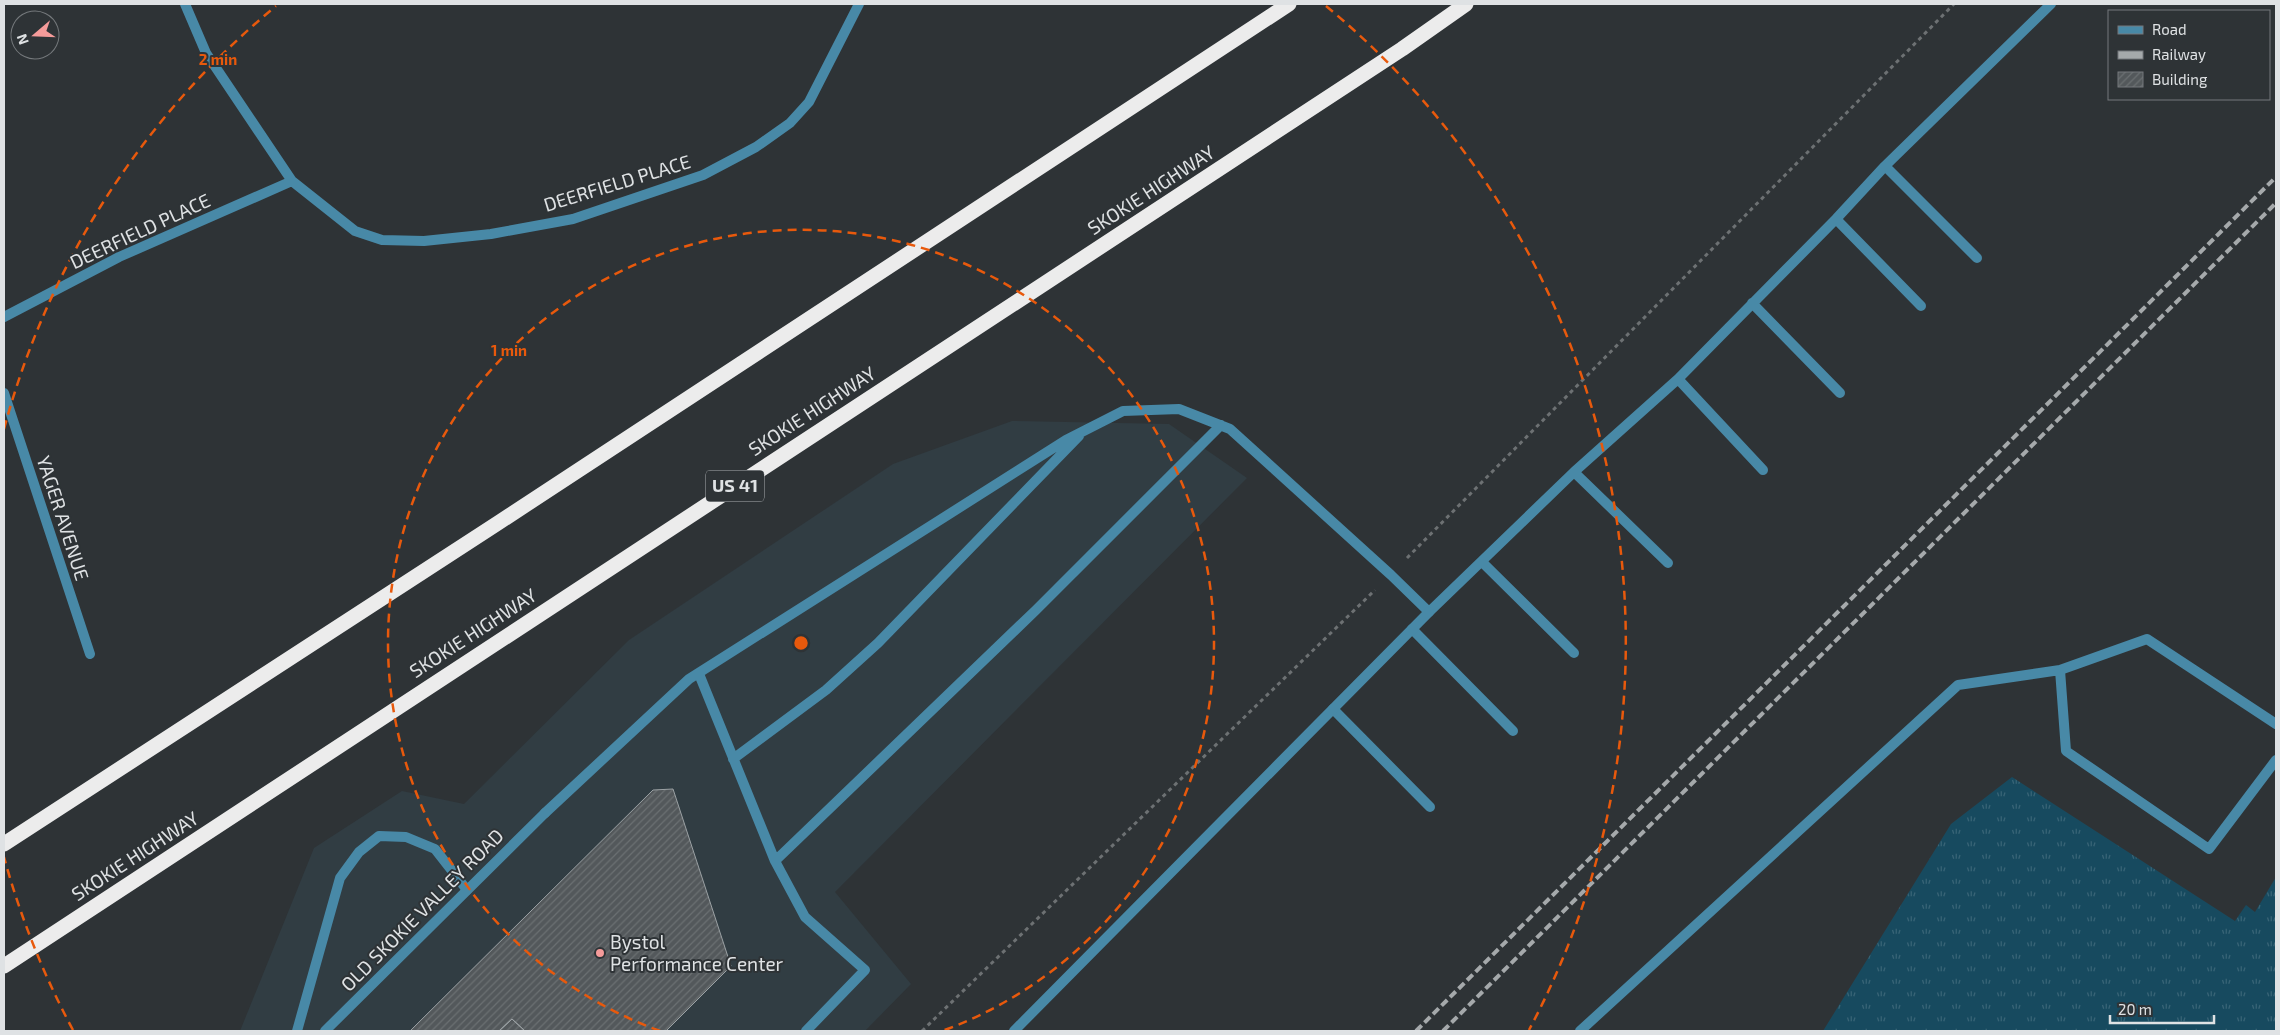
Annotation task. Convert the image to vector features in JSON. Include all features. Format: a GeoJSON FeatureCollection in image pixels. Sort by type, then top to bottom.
{"type":"FeatureCollection","features":[{"type":"Feature","properties":{"kind":"highway"},"geometry":{"type":"LineString","coordinates":[[4,844],[457,550],[1289,4]]}},
{"type":"Feature","properties":{"kind":"highway","name":"SKOKIE HIGHWAY"},"geometry":{"type":"LineString","coordinates":[[4,966],[1402,50],[1466,4]]}},
{"type":"Feature","properties":{"kind":"street","name":"DEERFIELD PLACE"},"geometry":{"type":"LineString","coordinates":[[185,4],[206,53],[292,181],[355,231],[382,240],[424,242],[491,234],[573,219],[703,175],[756,147],[790,123],[809,102],[860,4]]}},
{"type":"Feature","properties":{"kind":"street"},"geometry":{"type":"LineString","coordinates":[[1014,1031],[1429,612],[1574,472],[1678,379],[1836,219],[1885,166],[2051,4]]}},
{"type":"Feature","properties":{"kind":"street"},"geometry":{"type":"LineString","coordinates":[[1885,166],[1976,258]]}},
{"type":"Feature","properties":{"kind":"street","name":"DEERFIELD PLACE"},"geometry":{"type":"LineString","coordinates":[[4,317],[119,257],[292,181]]}},
{"type":"Feature","properties":{"kind":"street"},"geometry":{"type":"LineString","coordinates":[[1836,219],[1921,306]]}},
{"type":"Feature","properties":{"kind":"street"},"geometry":{"type":"LineString","coordinates":[[1752,302],[1840,393]]}},
{"type":"Feature","properties":{"kind":"street"},"geometry":{"type":"LineString","coordinates":[[1678,379],[1763,470]]}},
{"type":"Feature","properties":{"kind":"street","name":"YAGER AVENUE"},"geometry":{"type":"LineString","coordinates":[[4,393],[90,654]]}},
{"type":"Feature","properties":{"kind":"street","name":"OLD SKOKIE VALLEY ROAD"},"geometry":{"type":"LineString","coordinates":[[325,1031],[545,813],[689,679],[1066,440],[1123,411],[1179,409],[1230,429],[1391,574],[1429,612]]}},
{"type":"Feature","properties":{"kind":"street"},"geometry":{"type":"LineString","coordinates":[[775,861],[1029,617],[1221,425]]}},
{"type":"Feature","properties":{"kind":"street"},"geometry":{"type":"LineString","coordinates":[[733,759],[826,690],[878,643],[1085,430]]}},
{"type":"Feature","properties":{"kind":"street"},"geometry":{"type":"LineString","coordinates":[[1574,472],[1668,563]]}},
{"type":"Feature","properties":{"kind":"street"},"geometry":{"type":"LineString","coordinates":[[1482,562],[1574,653]]}},
{"type":"Feature","properties":{"kind":"street"},"geometry":{"type":"LineString","coordinates":[[1412,629],[1513,731]]}},
{"type":"Feature","properties":{"kind":"street"},"geometry":{"type":"LineString","coordinates":[[1580,1031],[1958,685],[2060,670],[2147,639],[2276,724]]}},
{"type":"Feature","properties":{"kind":"street"},"geometry":{"type":"LineString","coordinates":[[2060,670],[2066,751],[2209,849],[2276,760]]}},
{"type":"Feature","properties":{"kind":"street"},"geometry":{"type":"LineString","coordinates":[[699,674],[775,861],[805,917],[865,970],[806,1031]]}},
{"type":"Feature","properties":{"kind":"street"},"geometry":{"type":"LineString","coordinates":[[1334,709],[1430,807]]}},
{"type":"Feature","properties":{"kind":"street"},"geometry":{"type":"LineString","coordinates":[[296,1031],[340,878],[358,852],[379,836],[406,837],[436,849],[467,890]]}},
{"type":"Feature","properties":{"kind":"path"},"geometry":{"type":"LineString","coordinates":[[922,1031],[1391,574],[1954,4]]}},
{"type":"Feature","properties":{"kind":"shaded area"},"geometry":{"type":"Polygon","coordinates":[[[1012,421],[1169,424],[1247,478],[835,892],[911,984],[865,1031],[240,1031],[314,848],[402,791],[464,804],[629,640],[893,464],[1012,421]]]}},
{"type":"Feature","properties":{"kind":"green space"},"geometry":{"type":"Polygon","coordinates":[[[2012,777],[2235,921],[2246,905],[2255,912],[2276,877],[2276,1031],[1823,1031],[1951,824],[2012,777]]]}},
{"type":"Feature","properties":{"kind":"building"},"geometry":{"type":"Polygon","coordinates":[[[673,789],[731,966],[666,1031],[525,1031],[512,1019],[499,1031],[410,1031],[653,790],[673,789]]]}},
{"type":"Feature","properties":{"kind":"building"},"geometry":{"type":"Polygon","coordinates":[[[512,1019],[525,1031],[499,1031],[512,1019]]]}},
{"type":"Feature","properties":{"kind":"railway"},"geometry":{"type":"LineString","coordinates":[[1416,1031],[2276,177]]}},
{"type":"Feature","properties":{"kind":"railway"},"geometry":{"type":"LineString","coordinates":[[1443,1031],[2276,203]]}},
{"type":"Feature","properties":{"kind":"place","name":"Bystol Performance Center"},"geometry":{"type":"Point","coordinates":[600,953]}}]}
